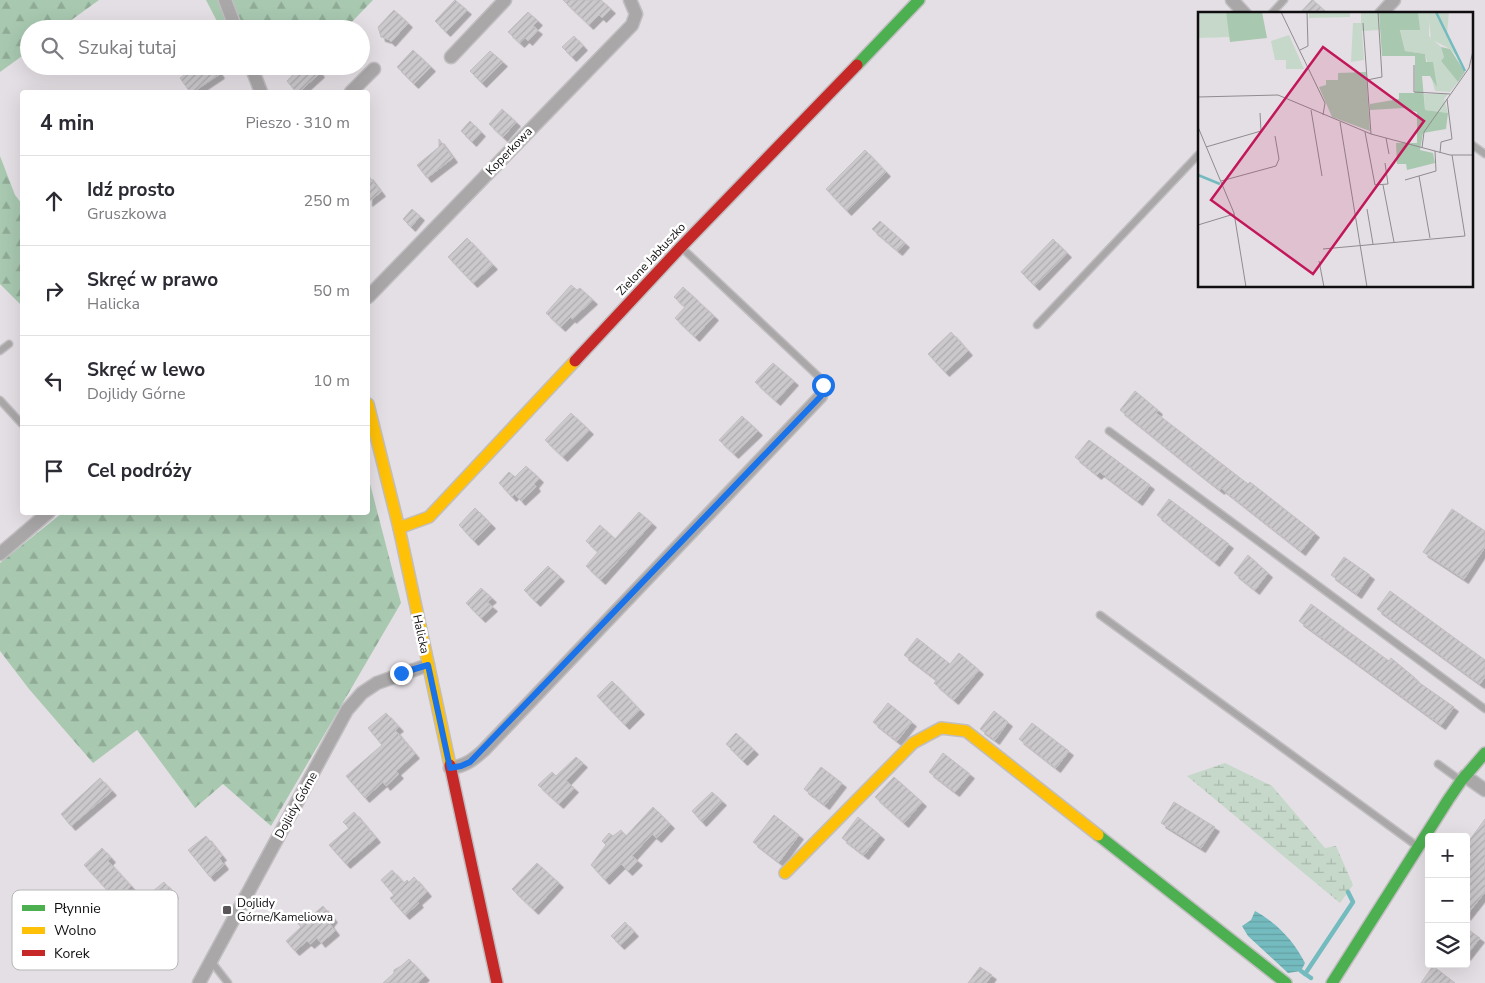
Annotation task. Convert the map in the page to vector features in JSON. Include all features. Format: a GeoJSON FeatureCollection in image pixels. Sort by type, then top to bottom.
{"type":"FeatureCollection","features":[{"type":"Feature","properties":{"kind":"street"},"geometry":{"type":"LineString","coordinates":[[225,0],[233,20]]}},
{"type":"Feature","properties":{"kind":"street"},"geometry":{"type":"LineString","coordinates":[[451,57],[505,0]]}},
{"type":"Feature","properties":{"kind":"street","name":"Koperkowa"},"geometry":{"type":"LineString","coordinates":[[370,295],[632,25],[636,14],[630,0]]}},
{"type":"Feature","properties":{"kind":"street","name":"Zielone Jabłuszko"},"geometry":{"type":"LineString","coordinates":[[399,528],[429,517],[681,247],[919,0]]}},
{"type":"Feature","properties":{"kind":"street"},"geometry":{"type":"LineString","coordinates":[[1232,0],[1243,12]]}},
{"type":"Feature","properties":{"kind":"street"},"geometry":{"type":"LineString","coordinates":[[1383,12],[1394,0]]}},
{"type":"Feature","properties":{"kind":"street"},"geometry":{"type":"LineString","coordinates":[[370,73],[374,69]]}},
{"type":"Feature","properties":{"kind":"street"},"geometry":{"type":"LineString","coordinates":[[254,75],[260,90]]}},
{"type":"Feature","properties":{"kind":"street"},"geometry":{"type":"LineString","coordinates":[[353,90],[368,75]]}},
{"type":"Feature","properties":{"kind":"street"},"geometry":{"type":"LineString","coordinates":[[450,768],[470,762],[484,750],[821,396]]}},
{"type":"Feature","properties":{"kind":"street","name":"Halicka"},"geometry":{"type":"LineString","coordinates":[[370,412],[399,528],[497,983]]}},
{"type":"Feature","properties":{"kind":"street"},"geometry":{"type":"LineString","coordinates":[[1,552],[45,515]]}},
{"type":"Feature","properties":{"kind":"street","name":"Dojlidy Górne"},"geometry":{"type":"LineString","coordinates":[[199,983],[347,710],[362,693],[377,683],[428,665]]}},
{"type":"Feature","properties":{"kind":"street"},"geometry":{"type":"LineString","coordinates":[[785,873],[913,743],[941,728],[966,731],[1286,983]]}},
{"type":"Feature","properties":{"kind":"street"},"geometry":{"type":"LineString","coordinates":[[1332,983],[1463,778],[1485,753]]}},
{"type":"Feature","properties":{"kind":"street"},"geometry":{"type":"LineString","coordinates":[[1463,778],[1485,790]]}},
{"type":"Feature","properties":{"kind":"lane"},"geometry":{"type":"LineString","coordinates":[[1273,12],[1284,0]]}},
{"type":"Feature","properties":{"kind":"lane"},"geometry":{"type":"LineString","coordinates":[[1472,145],[1485,154]]}},
{"type":"Feature","properties":{"kind":"lane"},"geometry":{"type":"LineString","coordinates":[[1038,325],[1198,155]]}},
{"type":"Feature","properties":{"kind":"lane"},"geometry":{"type":"LineString","coordinates":[[681,247],[819,377],[823,385],[821,396]]}},
{"type":"Feature","properties":{"kind":"lane"},"geometry":{"type":"LineString","coordinates":[[0,351],[9,344]]}},
{"type":"Feature","properties":{"kind":"lane"},"geometry":{"type":"LineString","coordinates":[[0,400],[20,422]]}},
{"type":"Feature","properties":{"kind":"lane"},"geometry":{"type":"LineString","coordinates":[[1109,431],[1485,709]]}},
{"type":"Feature","properties":{"kind":"lane"},"geometry":{"type":"LineString","coordinates":[[1100,615],[1418,847]]}},
{"type":"Feature","properties":{"kind":"lane"},"geometry":{"type":"LineString","coordinates":[[1438,764],[1463,778]]}},
{"type":"Feature","properties":{"kind":"lane"},"geometry":{"type":"LineString","coordinates":[[211,961],[228,983]]}},
{"type":"Feature","properties":{"kind":"green space"},"geometry":{"type":"Polygon","coordinates":[[[0,0],[99,0],[71,20],[20,20],[20,58],[0,72],[0,0]]]}},
{"type":"Feature","properties":{"kind":"green space"},"geometry":{"type":"Polygon","coordinates":[[[206,0],[373,0],[354,20],[216,20],[206,0]]]}},
{"type":"Feature","properties":{"kind":"green space"},"geometry":{"type":"Polygon","coordinates":[[[0,156],[15,195],[20,201],[20,304],[0,284],[0,156]]]}},
{"type":"Feature","properties":{"kind":"green space"},"geometry":{"type":"Polygon","coordinates":[[[370,484],[401,603],[271,826],[223,784],[195,808],[137,730],[93,763],[29,689],[0,651],[0,563],[60,515],[370,515],[370,484]]]}},
{"type":"Feature","properties":{"kind":"green space"},"geometry":{"type":"Polygon","coordinates":[[[1225,763],[1272,786],[1325,848],[1336,846],[1353,885],[1340,903],[1187,776],[1225,763]]]}},
{"type":"Feature","properties":{"kind":"water"},"geometry":{"type":"Polygon","coordinates":[[[1255,911],[1278,927],[1296,947],[1305,963],[1301,971],[1288,973],[1248,936],[1242,926],[1251,920],[1255,911]]]}},
{"type":"Feature","properties":{"kind":"building"},"geometry":{"type":"Polygon","coordinates":[[[455,0],[467,10],[446,32],[435,21],[455,0]]]}},
{"type":"Feature","properties":{"kind":"building"},"geometry":{"type":"Polygon","coordinates":[[[563,0],[601,0],[611,9],[602,18],[599,15],[589,25],[563,0]]]}},
{"type":"Feature","properties":{"kind":"building"},"geometry":{"type":"Polygon","coordinates":[[[1313,0],[1326,12],[1301,12],[1313,0]]]}},
{"type":"Feature","properties":{"kind":"building"},"geometry":{"type":"Polygon","coordinates":[[[394,10],[408,23],[391,42],[381,37],[378,27],[394,10]]]}},
{"type":"Feature","properties":{"kind":"building"},"geometry":{"type":"Polygon","coordinates":[[[528,12],[538,21],[533,26],[538,30],[528,41],[525,38],[520,43],[508,32],[528,12]]]}},
{"type":"Feature","properties":{"kind":"building"},"geometry":{"type":"Polygon","coordinates":[[[574,36],[583,46],[572,57],[562,47],[574,36]]]}},
{"type":"Feature","properties":{"kind":"building"},"geometry":{"type":"Polygon","coordinates":[[[413,50],[431,67],[414,84],[397,67],[413,50]]]}},
{"type":"Feature","properties":{"kind":"building"},"geometry":{"type":"Polygon","coordinates":[[[490,51],[503,62],[482,83],[470,71],[490,51]]]}},
{"type":"Feature","properties":{"kind":"building"},"geometry":{"type":"Polygon","coordinates":[[[184,75],[218,75],[196,90],[189,90],[180,78],[184,75]]]}},
{"type":"Feature","properties":{"kind":"building"},"geometry":{"type":"Polygon","coordinates":[[[293,75],[318,75],[301,90],[294,90],[287,81],[293,75]]]}},
{"type":"Feature","properties":{"kind":"building"},"geometry":{"type":"Polygon","coordinates":[[[502,109],[516,122],[503,137],[489,124],[502,109]]]}},
{"type":"Feature","properties":{"kind":"building"},"geometry":{"type":"Polygon","coordinates":[[[470,121],[481,132],[472,142],[461,131],[470,121]]]}},
{"type":"Feature","properties":{"kind":"building"},"geometry":{"type":"Polygon","coordinates":[[[439,139],[453,158],[427,178],[417,165],[439,147],[439,139]]]}},
{"type":"Feature","properties":{"kind":"building"},"geometry":{"type":"Polygon","coordinates":[[[865,150],[886,172],[847,211],[826,189],[865,150]]]}},
{"type":"Feature","properties":{"kind":"building"},"geometry":{"type":"Polygon","coordinates":[[[370,178],[381,192],[370,200],[370,178]]]}},
{"type":"Feature","properties":{"kind":"building"},"geometry":{"type":"Polygon","coordinates":[[[412,209],[420,216],[411,227],[403,219],[412,209]]]}},
{"type":"Feature","properties":{"kind":"building"},"geometry":{"type":"Polygon","coordinates":[[[880,221],[905,243],[898,251],[872,229],[880,221]]]}},
{"type":"Feature","properties":{"kind":"building"},"geometry":{"type":"Polygon","coordinates":[[[467,238],[493,265],[473,283],[448,257],[467,238]]]}},
{"type":"Feature","properties":{"kind":"building"},"geometry":{"type":"Polygon","coordinates":[[[1053,239],[1067,253],[1035,286],[1021,272],[1053,239]]]}},
{"type":"Feature","properties":{"kind":"building"},"geometry":{"type":"Polygon","coordinates":[[[571,285],[577,290],[580,288],[593,300],[561,327],[546,313],[571,285]]]}},
{"type":"Feature","properties":{"kind":"building"},"geometry":{"type":"Polygon","coordinates":[[[683,287],[714,316],[695,337],[675,318],[685,307],[674,297],[683,287]]]}},
{"type":"Feature","properties":{"kind":"building"},"geometry":{"type":"Polygon","coordinates":[[[951,332],[968,351],[945,372],[928,354],[951,332]]]}},
{"type":"Feature","properties":{"kind":"building"},"geometry":{"type":"Polygon","coordinates":[[[773,363],[794,381],[776,401],[755,382],[773,363]]]}},
{"type":"Feature","properties":{"kind":"building"},"geometry":{"type":"Polygon","coordinates":[[[1135,391],[1158,410],[1156,413],[1248,484],[1250,482],[1315,533],[1301,551],[1221,488],[1220,490],[1120,410],[1135,391]]]}},
{"type":"Feature","properties":{"kind":"building"},"geometry":{"type":"Polygon","coordinates":[[[571,413],[589,430],[563,457],[545,440],[571,413]]]}},
{"type":"Feature","properties":{"kind":"building"},"geometry":{"type":"Polygon","coordinates":[[[742,416],[758,431],[734,454],[719,440],[742,416]]]}},
{"type":"Feature","properties":{"kind":"building"},"geometry":{"type":"Polygon","coordinates":[[[1089,440],[1150,485],[1138,501],[1100,472],[1097,475],[1075,457],[1089,440]]]}},
{"type":"Feature","properties":{"kind":"building"},"geometry":{"type":"Polygon","coordinates":[[[526,466],[539,478],[534,484],[536,487],[521,501],[515,494],[512,497],[499,483],[509,472],[515,477],[526,466]]]}},
{"type":"Feature","properties":{"kind":"building"},"geometry":{"type":"Polygon","coordinates":[[[1169,499],[1229,544],[1215,562],[1157,515],[1169,499]]]}},
{"type":"Feature","properties":{"kind":"building"},"geometry":{"type":"Polygon","coordinates":[[[475,508],[491,524],[474,541],[459,525],[475,508]]]}},
{"type":"Feature","properties":{"kind":"building"},"geometry":{"type":"Polygon","coordinates":[[[1452,509],[1485,531],[1485,547],[1464,579],[1423,552],[1452,509]]]}},
{"type":"Feature","properties":{"kind":"building"},"geometry":{"type":"Polygon","coordinates":[[[639,512],[652,523],[601,580],[586,566],[598,552],[586,541],[600,525],[615,539],[639,512]]]}},
{"type":"Feature","properties":{"kind":"building"},"geometry":{"type":"Polygon","coordinates":[[[1248,555],[1268,573],[1255,590],[1234,573],[1248,555]]]}},
{"type":"Feature","properties":{"kind":"building"},"geometry":{"type":"Polygon","coordinates":[[[1344,557],[1370,575],[1357,594],[1331,575],[1344,557]]]}},
{"type":"Feature","properties":{"kind":"building"},"geometry":{"type":"Polygon","coordinates":[[[548,566],[560,577],[536,602],[524,590],[548,566]]]}},
{"type":"Feature","properties":{"kind":"building"},"geometry":{"type":"Polygon","coordinates":[[[481,588],[492,598],[487,602],[493,607],[481,618],[466,603],[481,588]]]}},
{"type":"Feature","properties":{"kind":"building"},"geometry":{"type":"Polygon","coordinates":[[[1390,591],[1485,660],[1485,677],[1480,684],[1377,609],[1390,591]]]}},
{"type":"Feature","properties":{"kind":"building"},"geometry":{"type":"Polygon","coordinates":[[[1311,604],[1389,661],[1391,658],[1414,679],[1454,707],[1441,725],[1299,621],[1311,604]]]}},
{"type":"Feature","properties":{"kind":"building"},"geometry":{"type":"Polygon","coordinates":[[[917,638],[950,664],[959,653],[979,670],[954,700],[934,683],[937,680],[904,655],[917,638]]]}},
{"type":"Feature","properties":{"kind":"building"},"geometry":{"type":"Polygon","coordinates":[[[612,681],[640,710],[625,725],[597,696],[612,681]]]}},
{"type":"Feature","properties":{"kind":"building"},"geometry":{"type":"Polygon","coordinates":[[[888,703],[912,722],[897,741],[873,722],[888,703]]]}},
{"type":"Feature","properties":{"kind":"building"},"geometry":{"type":"Polygon","coordinates":[[[994,711],[1008,722],[995,740],[980,729],[994,711]]]}},
{"type":"Feature","properties":{"kind":"building"},"geometry":{"type":"Polygon","coordinates":[[[386,713],[399,727],[395,730],[415,754],[396,771],[399,774],[386,786],[383,782],[365,798],[346,776],[382,745],[368,728],[386,713]]]}},
{"type":"Feature","properties":{"kind":"building"},"geometry":{"type":"Polygon","coordinates":[[[1032,723],[1069,751],[1056,768],[1019,739],[1032,723]]]}},
{"type":"Feature","properties":{"kind":"building"},"geometry":{"type":"Polygon","coordinates":[[[736,733],[754,750],[743,761],[726,744],[736,733]]]}},
{"type":"Feature","properties":{"kind":"building"},"geometry":{"type":"Polygon","coordinates":[[[943,753],[970,774],[955,792],[929,772],[943,753]]]}},
{"type":"Feature","properties":{"kind":"building"},"geometry":{"type":"Polygon","coordinates":[[[576,757],[583,763],[566,781],[574,788],[559,804],[538,785],[552,772],[556,776],[576,757]]]}},
{"type":"Feature","properties":{"kind":"building"},"geometry":{"type":"Polygon","coordinates":[[[821,767],[842,783],[825,805],[804,789],[821,767]]]}},
{"type":"Feature","properties":{"kind":"building"},"geometry":{"type":"Polygon","coordinates":[[[894,777],[922,802],[904,823],[875,797],[894,777]]]}},
{"type":"Feature","properties":{"kind":"building"},"geometry":{"type":"Polygon","coordinates":[[[100,778],[112,791],[71,826],[61,814],[100,778]]]}},
{"type":"Feature","properties":{"kind":"building"},"geometry":{"type":"Polygon","coordinates":[[[712,792],[722,801],[702,822],[692,811],[712,792]]]}},
{"type":"Feature","properties":{"kind":"building"},"geometry":{"type":"Polygon","coordinates":[[[1174,802],[1215,827],[1201,848],[1161,823],[1174,802]]]}},
{"type":"Feature","properties":{"kind":"building"},"geometry":{"type":"Polygon","coordinates":[[[653,807],[670,824],[657,838],[652,834],[632,856],[638,861],[628,871],[621,864],[605,880],[591,865],[606,845],[602,841],[609,833],[613,836],[621,830],[626,836],[653,807]]]}},
{"type":"Feature","properties":{"kind":"building"},"geometry":{"type":"Polygon","coordinates":[[[354,812],[376,838],[346,864],[329,845],[349,828],[343,822],[354,812]]]}},
{"type":"Feature","properties":{"kind":"building"},"geometry":{"type":"Polygon","coordinates":[[[774,815],[799,835],[779,862],[753,842],[774,815]]]}},
{"type":"Feature","properties":{"kind":"building"},"geometry":{"type":"Polygon","coordinates":[[[858,817],[880,835],[864,855],[842,838],[858,817]]]}},
{"type":"Feature","properties":{"kind":"building"},"geometry":{"type":"Polygon","coordinates":[[[1485,819],[1485,892],[1470,911],[1470,878],[1470,840],[1485,819]]]}},
{"type":"Feature","properties":{"kind":"building"},"geometry":{"type":"Polygon","coordinates":[[[206,836],[222,856],[219,858],[224,865],[210,877],[188,850],[206,836]]]}},
{"type":"Feature","properties":{"kind":"building"},"geometry":{"type":"Polygon","coordinates":[[[102,848],[111,858],[108,861],[131,886],[126,890],[107,890],[84,865],[102,848]]]}},
{"type":"Feature","properties":{"kind":"building"},"geometry":{"type":"Polygon","coordinates":[[[537,863],[559,883],[534,910],[512,889],[537,863]]]}},
{"type":"Feature","properties":{"kind":"building"},"geometry":{"type":"Polygon","coordinates":[[[392,870],[404,883],[407,880],[409,882],[414,877],[427,892],[417,901],[419,903],[405,915],[390,898],[394,895],[381,880],[392,870]]]}},
{"type":"Feature","properties":{"kind":"building"},"geometry":{"type":"Polygon","coordinates":[[[164,882],[171,890],[154,890],[164,882]]]}},
{"type":"Feature","properties":{"kind":"building"},"geometry":{"type":"Polygon","coordinates":[[[323,906],[333,918],[329,923],[335,931],[321,943],[317,938],[310,944],[307,941],[295,951],[286,941],[301,927],[296,921],[306,913],[309,918],[323,906]]]}},
{"type":"Feature","properties":{"kind":"building"},"geometry":{"type":"Polygon","coordinates":[[[625,922],[634,932],[620,945],[611,936],[625,922]]]}},
{"type":"Feature","properties":{"kind":"building"},"geometry":{"type":"Polygon","coordinates":[[[1470,931],[1480,938],[1470,951],[1470,931]]]}},
{"type":"Feature","properties":{"kind":"building"},"geometry":{"type":"Polygon","coordinates":[[[409,959],[425,976],[417,983],[383,983],[394,973],[394,970],[409,959]]]}},
{"type":"Feature","properties":{"kind":"building"},"geometry":{"type":"Polygon","coordinates":[[[980,967],[992,975],[986,983],[968,983],[980,967]]]}},
{"type":"Feature","properties":{"kind":"building"},"geometry":{"type":"Polygon","coordinates":[[[1432,968],[1436,968],[1455,983],[1421,983],[1432,968]]]}},
{"type":"Feature","properties":{"kind":"waterway"},"geometry":{"type":"LineString","coordinates":[[1305,974],[1353,902],[1348,892]]}},
{"type":"Feature","properties":{"kind":"waterway"},"geometry":{"type":"LineString","coordinates":[[1301,971],[1311,978]]}},
{"type":"Feature","properties":{"kind":"traffic: fast"},"geometry":{"type":"LineString","coordinates":[[857,65],[919,0]]}},
{"type":"Feature","properties":{"kind":"traffic: fast"},"geometry":{"type":"LineString","coordinates":[[1332,983],[1448,800],[1461,781],[1485,753]]}},
{"type":"Feature","properties":{"kind":"traffic: fast"},"geometry":{"type":"LineString","coordinates":[[1098,835],[1286,983]]}},
{"type":"Feature","properties":{"kind":"traffic: slow"},"geometry":{"type":"LineString","coordinates":[[399,528],[429,517],[575,361]]}},
{"type":"Feature","properties":{"kind":"traffic: slow"},"geometry":{"type":"LineString","coordinates":[[370,412],[399,528],[450,765]]}},
{"type":"Feature","properties":{"kind":"traffic: slow"},"geometry":{"type":"LineString","coordinates":[[785,873],[913,743],[941,728],[966,731],[1098,835]]}},
{"type":"Feature","properties":{"kind":"traffic: jam"},"geometry":{"type":"LineString","coordinates":[[575,361],[681,247],[857,65]]}},
{"type":"Feature","properties":{"kind":"traffic: jam"},"geometry":{"type":"LineString","coordinates":[[450,765],[497,983]]}},
{"type":"Feature","properties":{"kind":"place","name":"Dojlidy Górne/Kameliowa"},"geometry":{"type":"Point","coordinates":[227,910]}},
{"type":"Feature","properties":{"kind":"route"},"geometry":{"type":"LineString","coordinates":[[401,673],[428,665],[450,768],[470,762],[484,750],[821,396],[823,385]]}}]}
